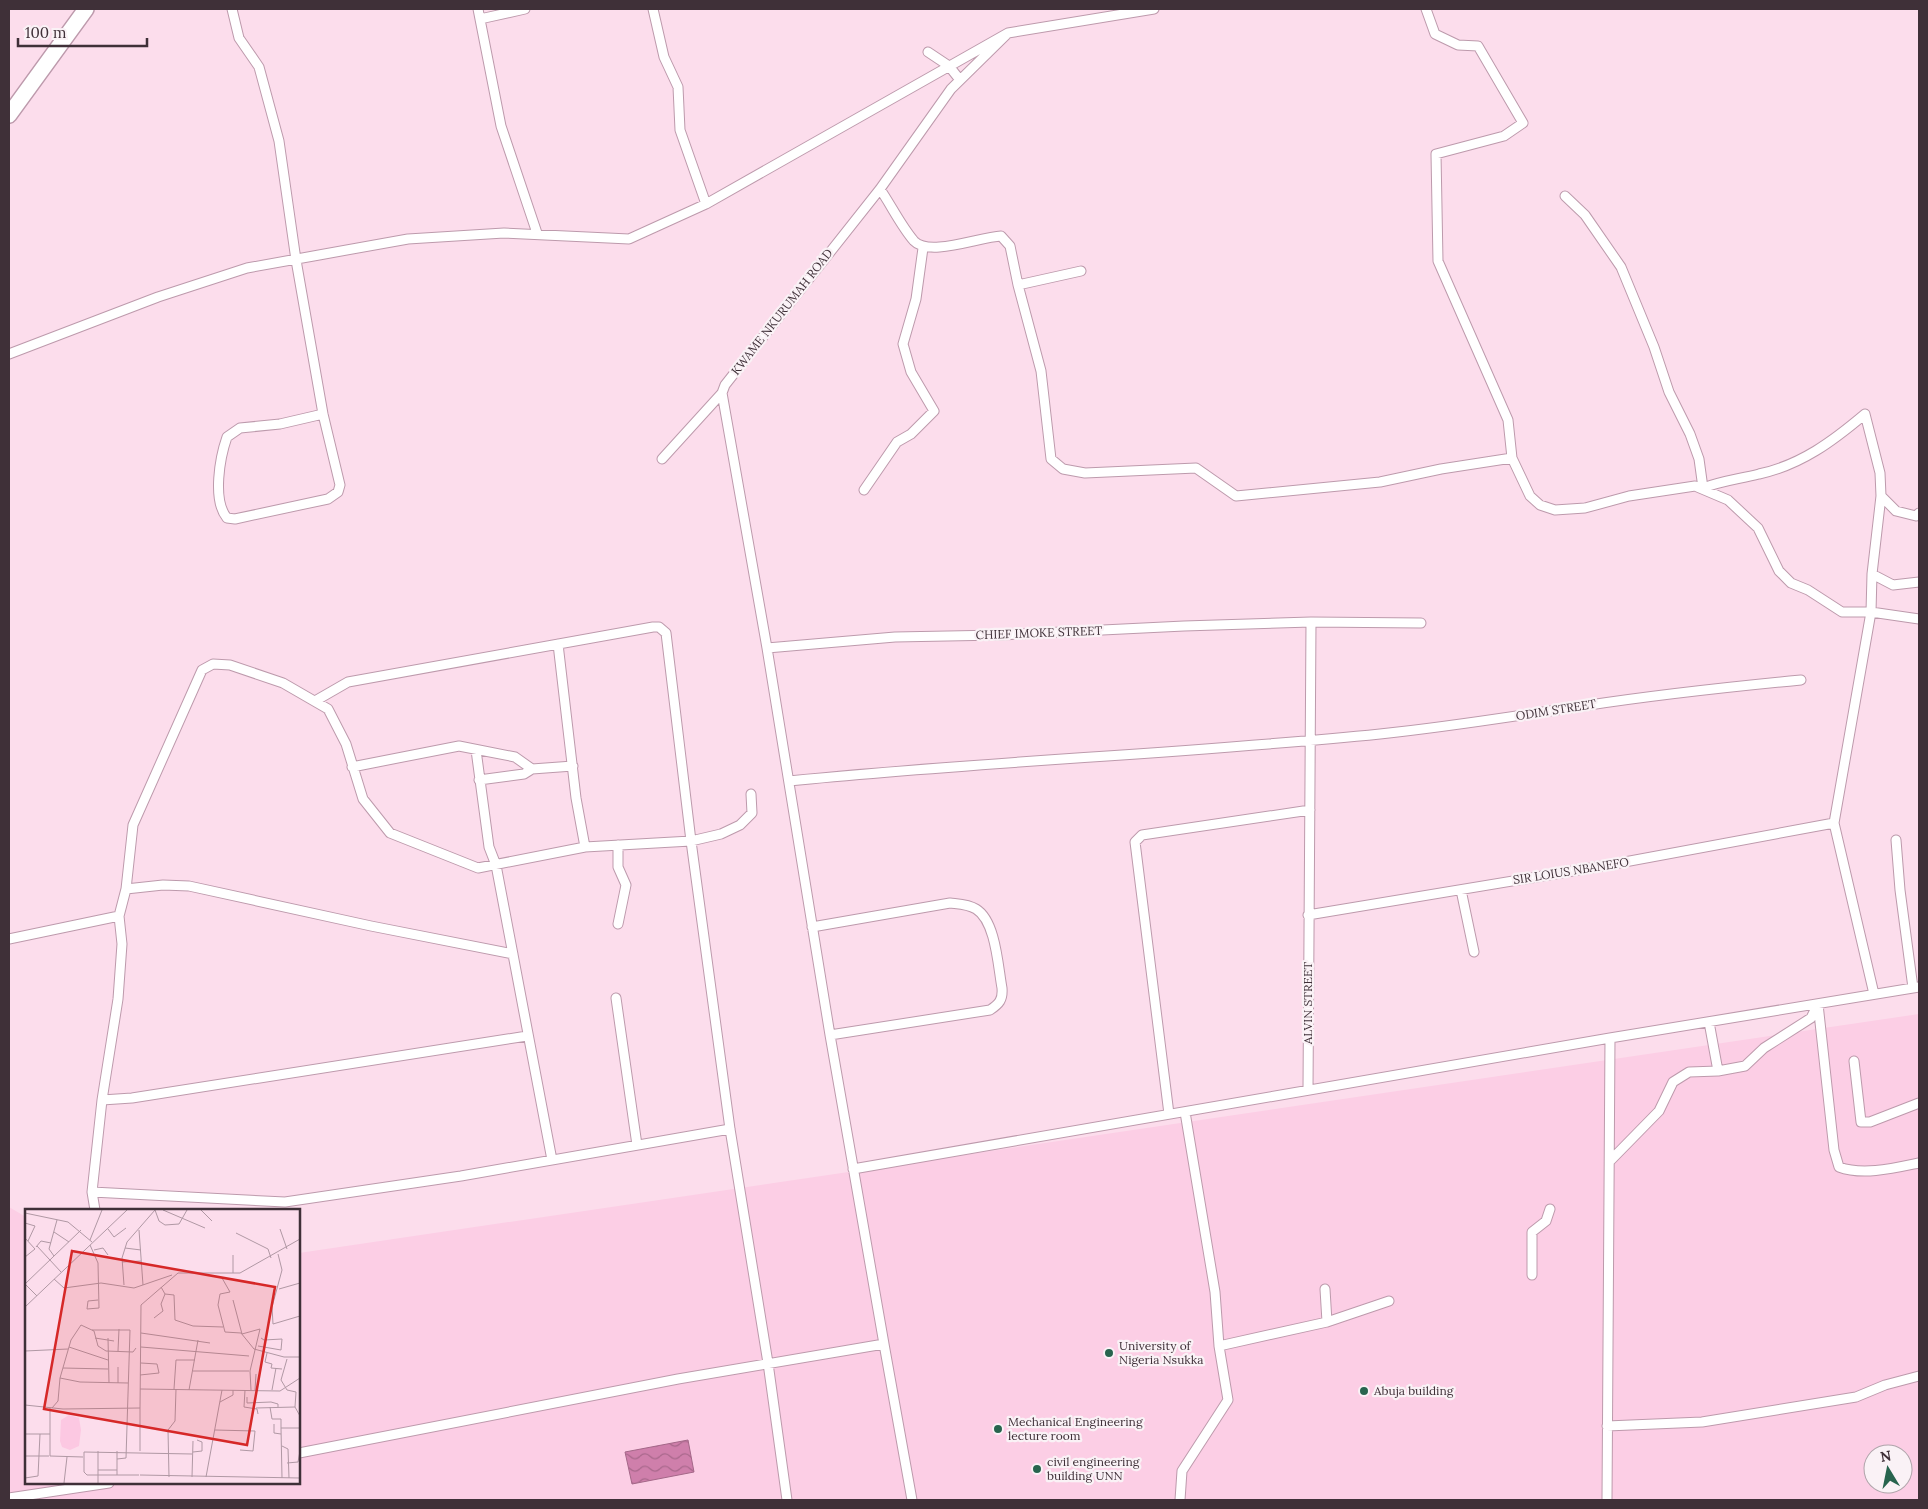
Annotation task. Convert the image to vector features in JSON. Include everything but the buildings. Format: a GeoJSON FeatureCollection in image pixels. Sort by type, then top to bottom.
{"type":"FeatureCollection","features":[{"type":"Feature","properties":{"kind":"main road"},"geometry":{"type":"LineString","coordinates":[[9,115],[86,9]]}},
{"type":"Feature","properties":{"kind":"street"},"geometry":{"type":"LineString","coordinates":[[232,9],[239,38],[258,67],[279,142],[296,260],[323,414],[340,485],[338,492],[328,499],[235,519],[227,518],[221,511],[219,470],[227,437],[240,428],[280,424],[323,414]]}},
{"type":"Feature","properties":{"kind":"street"},"geometry":{"type":"LineString","coordinates":[[478,9],[501,126],[537,233]]}},
{"type":"Feature","properties":{"kind":"street"},"geometry":{"type":"LineString","coordinates":[[480,19],[525,9]]}},
{"type":"Feature","properties":{"kind":"street"},"geometry":{"type":"LineString","coordinates":[[653,9],[664,57],[678,87],[680,130],[706,204]]}},
{"type":"Feature","properties":{"kind":"street"},"geometry":{"type":"LineString","coordinates":[[9,354],[158,297],[247,268],[408,239],[504,232],[629,239],[706,204],[1008,32],[1154,9]]}},
{"type":"Feature","properties":{"kind":"street"},"geometry":{"type":"LineString","coordinates":[[1426,9],[1435,34],[1458,45],[1478,46],[1523,123],[1504,136],[1436,154],[1438,261],[1508,420],[1512,458],[1530,496],[1540,505],[1554,510],[1585,508],[1629,496],[1682,487],[1695,486],[1703,488],[1728,500],[1758,528],[1778,571],[1791,583],[1808,590],[1842,612],[1871,612],[1919,619]]}},
{"type":"Feature","properties":{"kind":"street","name":"KWAME NKURUMAH ROAD"},"geometry":{"type":"LineString","coordinates":[[662,459],[722,393],[725,385],[880,189],[951,89],[1008,32]]}},
{"type":"Feature","properties":{"kind":"street"},"geometry":{"type":"LineString","coordinates":[[928,52],[948,66],[960,80]]}},
{"type":"Feature","properties":{"kind":"street"},"geometry":{"type":"LineString","coordinates":[[880,189],[914,242],[923,248],[938,248],[986,237],[1001,236],[1010,246],[1018,285],[1041,372],[1051,459],[1064,469],[1085,474],[1196,468],[1236,496],[1380,482],[1441,469],[1512,458]]}},
{"type":"Feature","properties":{"kind":"street"},"geometry":{"type":"LineString","coordinates":[[1565,196],[1585,215],[1621,267],[1654,347],[1669,392],[1690,434],[1699,459],[1703,488]]}},
{"type":"Feature","properties":{"kind":"street"},"geometry":{"type":"LineString","coordinates":[[864,490],[897,442],[911,434],[934,411],[911,372],[903,344],[916,299],[923,248]]}},
{"type":"Feature","properties":{"kind":"street"},"geometry":{"type":"LineString","coordinates":[[1018,285],[1081,271]]}},
{"type":"Feature","properties":{"kind":"street"},"geometry":{"type":"LineString","coordinates":[[722,393],[768,648],[830,1035],[912,1500]]}},
{"type":"Feature","properties":{"kind":"street"},"geometry":{"type":"LineString","coordinates":[[1703,488],[1719,482],[1760,474],[1811,456],[1865,414],[1880,473],[1881,496],[1872,574],[1871,612],[1834,823],[1874,994]]}},
{"type":"Feature","properties":{"kind":"street"},"geometry":{"type":"LineString","coordinates":[[1881,496],[1896,511],[1916,516],[1919,513]]}},
{"type":"Feature","properties":{"kind":"street"},"geometry":{"type":"LineString","coordinates":[[1872,574],[1893,584],[1919,582]]}},
{"type":"Feature","properties":{"kind":"street","name":"CHIEF IMOKE STREET"},"geometry":{"type":"LineString","coordinates":[[768,648],[895,637],[1311,622],[1421,623]]}},
{"type":"Feature","properties":{"kind":"street","name":"ALVIN STREET"},"geometry":{"type":"LineString","coordinates":[[1308,1090],[1311,622]]}},
{"type":"Feature","properties":{"kind":"street"},"geometry":{"type":"LineString","coordinates":[[315,701],[348,682],[653,627],[659,627],[666,633],[691,841],[730,1129],[768,1363],[787,1500]]}},
{"type":"Feature","properties":{"kind":"street"},"geometry":{"type":"LineString","coordinates":[[558,644],[585,847]]}},
{"type":"Feature","properties":{"kind":"street"},"geometry":{"type":"LineString","coordinates":[[94,1209],[92,1192],[102,1100],[118,999],[122,944],[120,916],[126,889],[133,825],[202,670],[213,664],[230,665],[283,683],[328,709],[338,726],[363,799],[390,833],[396,838],[478,868],[585,847],[691,841],[722,834],[740,825],[752,813],[751,794]]}},
{"type":"Feature","properties":{"kind":"street","name":"ODIM STREET"},"geometry":{"type":"LineString","coordinates":[[789,781],[880,772],[1311,741],[1469,724],[1593,704],[1801,680]]}},
{"type":"Feature","properties":{"kind":"street"},"geometry":{"type":"LineString","coordinates":[[352,767],[459,746],[515,757],[532,769]]}},
{"type":"Feature","properties":{"kind":"street"},"geometry":{"type":"LineString","coordinates":[[476,750],[489,847],[496,865],[552,1160]]}},
{"type":"Feature","properties":{"kind":"street"},"geometry":{"type":"LineString","coordinates":[[479,780],[524,774],[532,769],[573,766]]}},
{"type":"Feature","properties":{"kind":"street"},"geometry":{"type":"LineString","coordinates":[[1170,1114],[1135,842],[1142,835],[1310,810]]}},
{"type":"Feature","properties":{"kind":"street","name":"SIR LOIUS NBANEFO"},"geometry":{"type":"LineString","coordinates":[[1308,915],[1461,890],[1834,823]]}},
{"type":"Feature","properties":{"kind":"street"},"geometry":{"type":"LineString","coordinates":[[854,1169],[1610,1038],[1916,988],[1900,890],[1896,840]]}},
{"type":"Feature","properties":{"kind":"street"},"geometry":{"type":"LineString","coordinates":[[618,845],[618,867],[626,886],[618,924]]}},
{"type":"Feature","properties":{"kind":"street"},"geometry":{"type":"LineString","coordinates":[[126,889],[163,885],[189,886],[371,926],[513,954]]}},
{"type":"Feature","properties":{"kind":"street"},"geometry":{"type":"LineString","coordinates":[[1461,890],[1474,952]]}},
{"type":"Feature","properties":{"kind":"street"},"geometry":{"type":"LineString","coordinates":[[812,927],[950,903],[964,905],[976,909],[990,924],[1002,988],[1003,996],[999,1004],[990,1010],[830,1035]]}},
{"type":"Feature","properties":{"kind":"street"},"geometry":{"type":"LineString","coordinates":[[9,939],[120,916]]}},
{"type":"Feature","properties":{"kind":"street"},"geometry":{"type":"LineString","coordinates":[[616,998],[637,1145]]}},
{"type":"Feature","properties":{"kind":"street"},"geometry":{"type":"LineString","coordinates":[[1610,1161],[1659,1111],[1673,1082],[1689,1072],[1718,1071],[1745,1066],[1764,1048],[1811,1018],[1818,1004]]}},
{"type":"Feature","properties":{"kind":"street"},"geometry":{"type":"LineString","coordinates":[[1818,1004],[1834,1150],[1839,1167],[1849,1171],[1894,1168],[1919,1163]]}},
{"type":"Feature","properties":{"kind":"street"},"geometry":{"type":"LineString","coordinates":[[1709,1022],[1718,1071]]}},
{"type":"Feature","properties":{"kind":"street"},"geometry":{"type":"LineString","coordinates":[[102,1100],[132,1098],[527,1036]]}},
{"type":"Feature","properties":{"kind":"street"},"geometry":{"type":"LineString","coordinates":[[1607,1500],[1610,1038]]}},
{"type":"Feature","properties":{"kind":"street"},"geometry":{"type":"LineString","coordinates":[[1854,1062],[1860,1122],[1870,1122],[1919,1104]]}},
{"type":"Feature","properties":{"kind":"street"},"geometry":{"type":"LineString","coordinates":[[1180,1500],[1182,1471],[1228,1400],[1219,1346],[1215,1292],[1184,1112]]}},
{"type":"Feature","properties":{"kind":"street"},"geometry":{"type":"LineString","coordinates":[[92,1192],[285,1202],[552,1160],[730,1129]]}},
{"type":"Feature","properties":{"kind":"street"},"geometry":{"type":"LineString","coordinates":[[1532,1276],[1532,1232],[1546,1221],[1550,1209]]}},
{"type":"Feature","properties":{"kind":"street"},"geometry":{"type":"LineString","coordinates":[[1325,1289],[1327,1322]]}},
{"type":"Feature","properties":{"kind":"street"},"geometry":{"type":"LineString","coordinates":[[1219,1346],[1327,1322],[1389,1301]]}},
{"type":"Feature","properties":{"kind":"street"},"geometry":{"type":"LineString","coordinates":[[300,1453],[768,1363],[884,1344]]}},
{"type":"Feature","properties":{"kind":"street"},"geometry":{"type":"LineString","coordinates":[[1607,1426],[1712,1421],[1856,1397],[1885,1385],[1919,1376]]}},
{"type":"Feature","properties":{"kind":"street"},"geometry":{"type":"LineString","coordinates":[[9,1498],[49,1496],[71,1485],[90,1484]]}},
{"type":"Feature","properties":{"kind":"shaded area","name":"University of Nigeria Nsukka"},"geometry":{"type":"Polygon","coordinates":[[[1919,1014],[1919,1500],[9,1500],[9,1207],[25,1216],[25,1484],[300,1484],[300,1253],[1919,1014]]]}},
{"type":"Feature","properties":{"kind":"water"},"geometry":{"type":"Polygon","coordinates":[[[688,1440],[694,1472],[632,1484],[625,1452],[688,1440]]]}},
{"type":"Feature","properties":{"kind":"place","name":"University of Nigeria Nsukka"},"geometry":{"type":"Point","coordinates":[1109,1353]}},
{"type":"Feature","properties":{"kind":"place","name":"Abuja building"},"geometry":{"type":"Point","coordinates":[1364,1391]}},
{"type":"Feature","properties":{"kind":"place","name":"Mechanical Engineering lecture room"},"geometry":{"type":"Point","coordinates":[998,1429]}},
{"type":"Feature","properties":{"kind":"place","name":"civil engineering building UNN"},"geometry":{"type":"Point","coordinates":[1037,1469]}}]}
